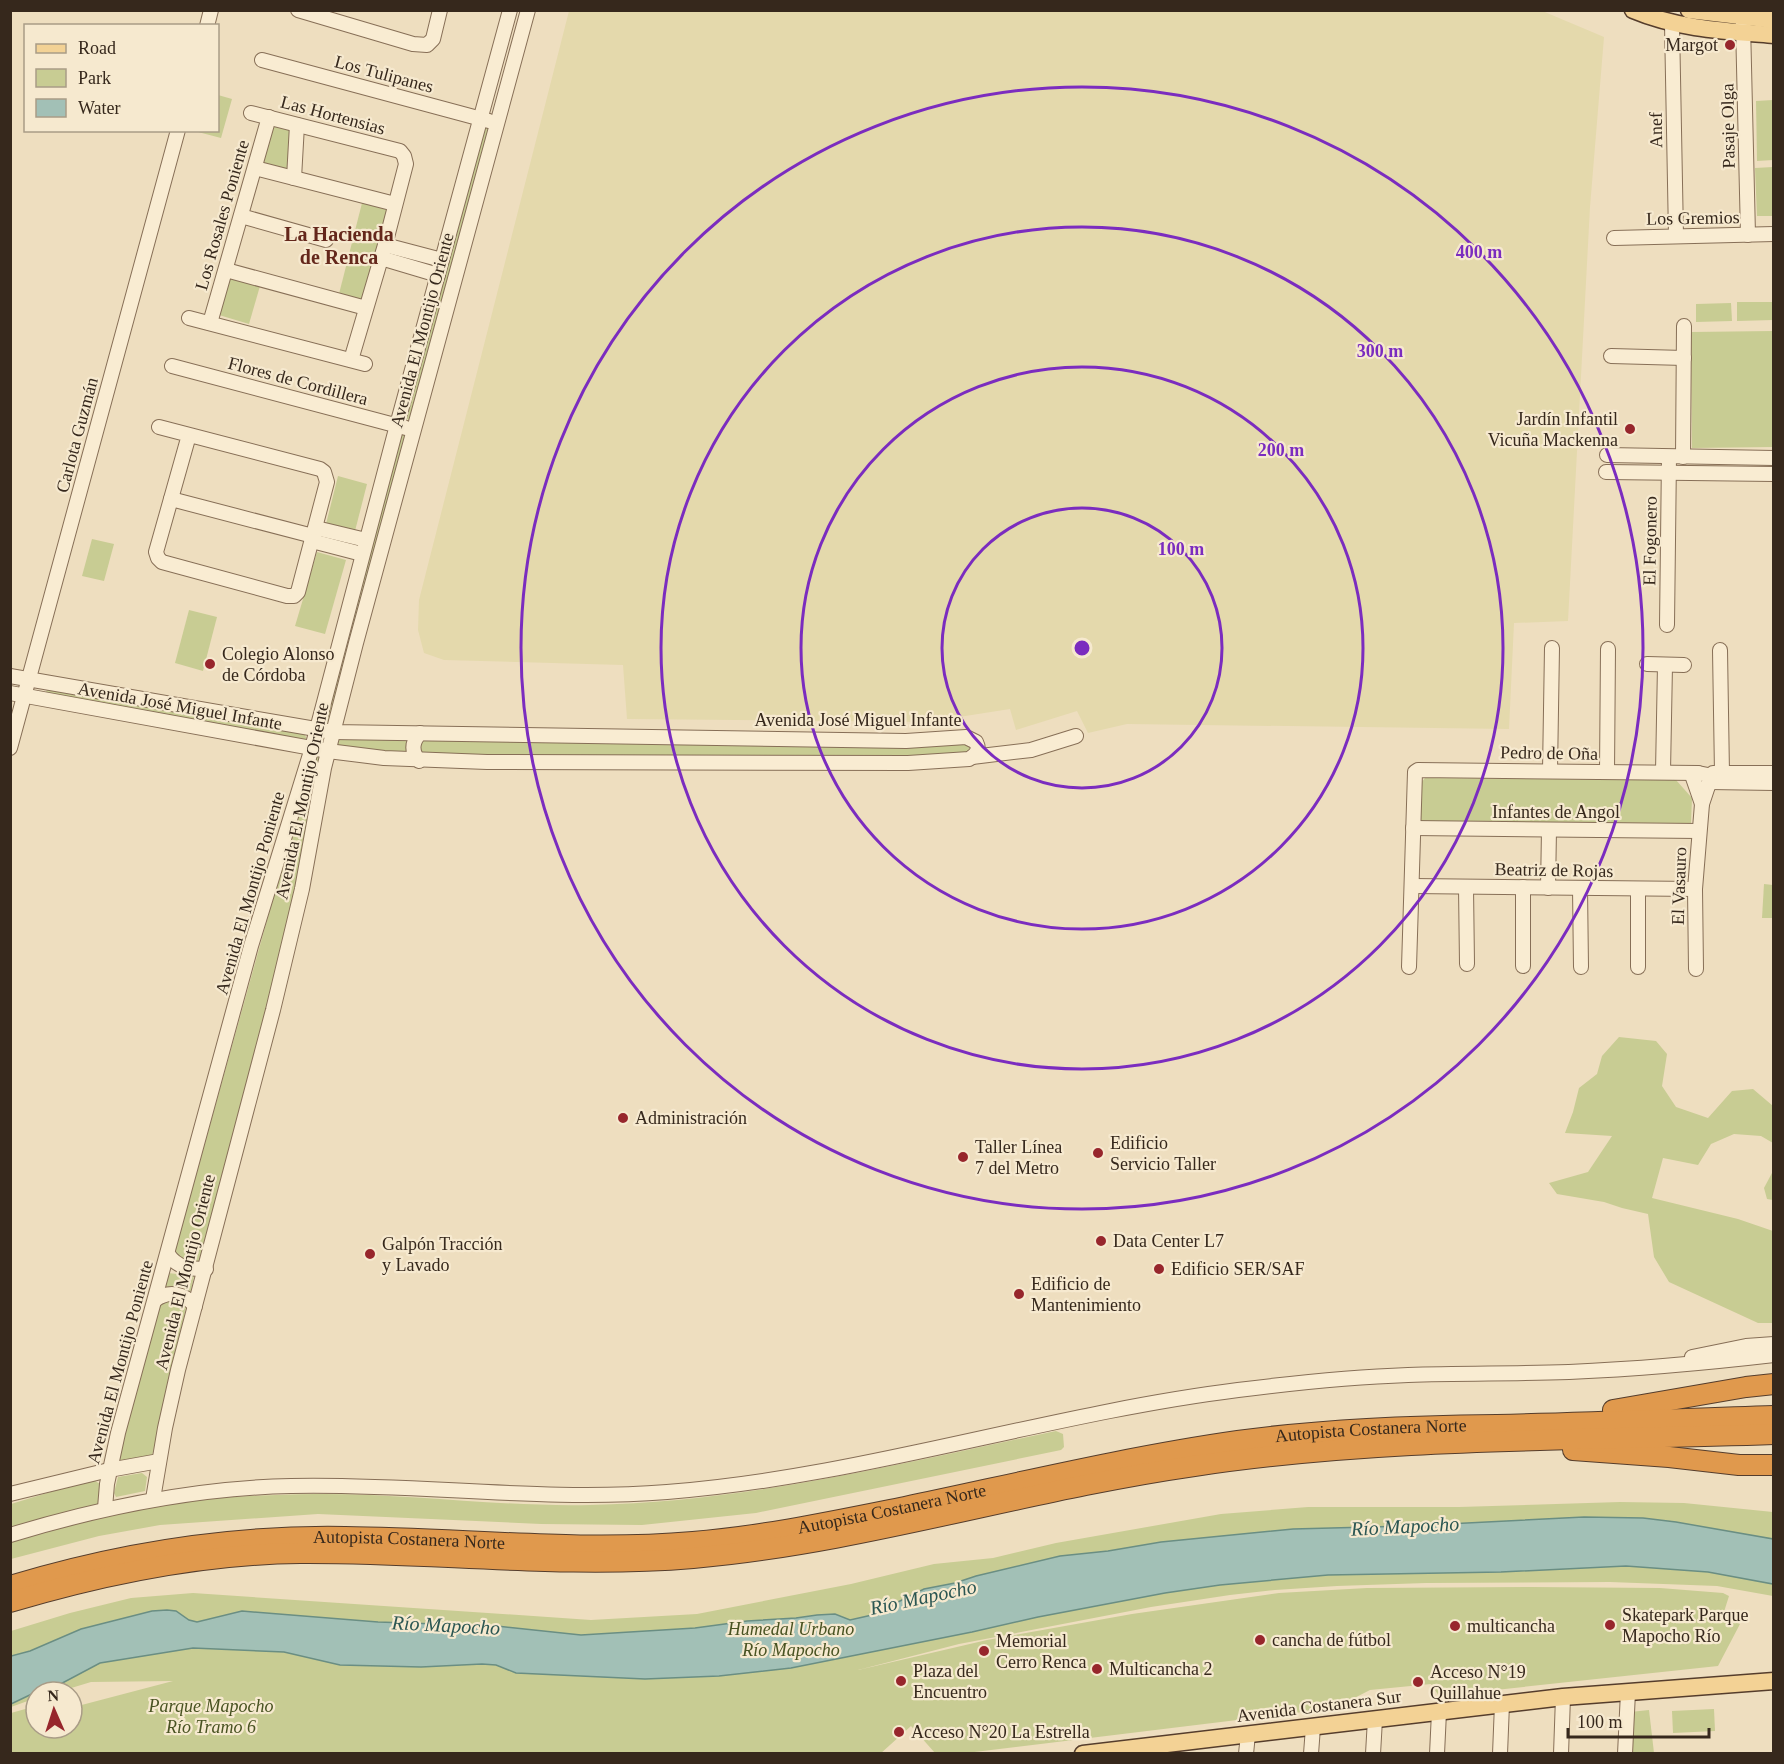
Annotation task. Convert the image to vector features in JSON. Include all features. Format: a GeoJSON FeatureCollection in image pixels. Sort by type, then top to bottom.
{"type":"FeatureCollection","features":[{"type":"Feature","properties":{"kind":"highway"},"geometry":{"type":"LineString","coordinates":[[1495,1425],[1634,1407],[1773,1384]]}},
{"type":"Feature","properties":{"kind":"highway","name":"Autopista Costanera Norte"},"geometry":{"type":"LineString","coordinates":[[10,1586],[129,1555],[202,1544],[273,1538],[344,1536],[610,1546],[694,1542],[832,1522],[1125,1461],[1238,1441],[1349,1430],[1773,1416]]}},
{"type":"Feature","properties":{"kind":"highway","name":"Autopista Costanera Norte"},"geometry":{"type":"LineString","coordinates":[[10,1602],[149,1568],[296,1553],[377,1553],[578,1562],[652,1561],[735,1554],[835,1537],[1030,1496],[1189,1466],[1352,1447],[1484,1441],[1773,1434]]}},
{"type":"Feature","properties":{"kind":"highway"},"geometry":{"type":"LineString","coordinates":[[1484,1441],[1515,1446],[1669,1457],[1727,1464],[1773,1464]]}},
{"type":"Feature","properties":{"kind":"main road"},"geometry":{"type":"LineString","coordinates":[[1632,10],[1672,24],[1743,24],[1773,20]]}},
{"type":"Feature","properties":{"kind":"main road"},"geometry":{"type":"LineString","coordinates":[[1689,10],[1743,24],[1773,35]]}},
{"type":"Feature","properties":{"kind":"main road","name":"Avenida Costanera Sur"},"geometry":{"type":"LineString","coordinates":[[1083,1754],[1181,1748],[1248,1734],[1563,1697],[1773,1681]]}},
{"type":"Feature","properties":{"kind":"street"},"geometry":{"type":"LineString","coordinates":[[298,10],[413,44],[427,45],[433,39],[440,10]]}},
{"type":"Feature","properties":{"kind":"street","name":"Avenida El Montijo Poniente"},"geometry":{"type":"LineString","coordinates":[[105,1508],[110,1470],[155,1300],[251,946],[312,748],[396,425],[510,10]]}},
{"type":"Feature","properties":{"kind":"street","name":"Avenida El Montijo Oriente"},"geometry":{"type":"LineString","coordinates":[[153,1499],[171,1399],[300,900],[328,751],[528,10]]}},
{"type":"Feature","properties":{"kind":"street","name":"Anef"},"geometry":{"type":"LineString","coordinates":[[1672,24],[1677,236]]}},
{"type":"Feature","properties":{"kind":"street","name":"Pasaje Olga"},"geometry":{"type":"LineString","coordinates":[[1743,24],[1748,234]]}},
{"type":"Feature","properties":{"kind":"street","name":"Los Tulipanes"},"geometry":{"type":"LineString","coordinates":[[262,60],[497,123]]}},
{"type":"Feature","properties":{"kind":"street","name":"Las Hortensias"},"geometry":{"type":"LineString","coordinates":[[251,113],[400,151],[406,164],[395,204]]}},
{"type":"Feature","properties":{"kind":"street","name":"Los Rosales Poniente"},"geometry":{"type":"LineString","coordinates":[[210,323],[269,117]]}},
{"type":"Feature","properties":{"kind":"street"},"geometry":{"type":"LineString","coordinates":[[294,178],[297,125]]}},
{"type":"Feature","properties":{"kind":"street","name":"Carlota Guzmán"},"geometry":{"type":"LineString","coordinates":[[10,748],[177,132]]}},
{"type":"Feature","properties":{"kind":"street"},"geometry":{"type":"LineString","coordinates":[[255,168],[395,204],[351,360]]}},
{"type":"Feature","properties":{"kind":"street"},"geometry":{"type":"LineString","coordinates":[[241,216],[326,240]]}},
{"type":"Feature","properties":{"kind":"street","name":"Los Gremios"},"geometry":{"type":"LineString","coordinates":[[1614,238],[1773,234]]}},
{"type":"Feature","properties":{"kind":"street"},"geometry":{"type":"LineString","coordinates":[[383,252],[442,260]]}},
{"type":"Feature","properties":{"kind":"street"},"geometry":{"type":"LineString","coordinates":[[383,252],[438,274]]}},
{"type":"Feature","properties":{"kind":"street"},"geometry":{"type":"LineString","coordinates":[[226,270],[366,308]]}},
{"type":"Feature","properties":{"kind":"street"},"geometry":{"type":"LineString","coordinates":[[189,318],[365,364]]}},
{"type":"Feature","properties":{"kind":"street","name":"El Fogonero"},"geometry":{"type":"LineString","coordinates":[[1667,624],[1669,474],[1676,457],[1684,358],[1684,326]]}},
{"type":"Feature","properties":{"kind":"street"},"geometry":{"type":"LineString","coordinates":[[1611,356],[1684,358]]}},
{"type":"Feature","properties":{"kind":"street","name":"Flores de Cordillera"},"geometry":{"type":"LineString","coordinates":[[172,366],[413,430]]}},
{"type":"Feature","properties":{"kind":"street"},"geometry":{"type":"LineString","coordinates":[[159,427],[189,435],[322,471],[327,480],[298,592],[294,596],[162,562],[158,558],[156,552],[189,435]]}},
{"type":"Feature","properties":{"kind":"street"},"geometry":{"type":"LineString","coordinates":[[1607,455],[1773,458]]}},
{"type":"Feature","properties":{"kind":"street"},"geometry":{"type":"LineString","coordinates":[[1606,472],[1773,474]]}},
{"type":"Feature","properties":{"kind":"street"},"geometry":{"type":"LineString","coordinates":[[171,499],[314,535],[362,554]]}},
{"type":"Feature","properties":{"kind":"street"},"geometry":{"type":"LineString","coordinates":[[314,535],[366,540]]}},
{"type":"Feature","properties":{"kind":"street"},"geometry":{"type":"LineString","coordinates":[[1550,771],[1552,648]]}},
{"type":"Feature","properties":{"kind":"street"},"geometry":{"type":"LineString","coordinates":[[1607,772],[1608,649]]}},
{"type":"Feature","properties":{"kind":"street"},"geometry":{"type":"LineString","coordinates":[[1720,650],[1722,773]]}},
{"type":"Feature","properties":{"kind":"street"},"geometry":{"type":"LineString","coordinates":[[1647,664],[1684,665]]}},
{"type":"Feature","properties":{"kind":"street"},"geometry":{"type":"LineString","coordinates":[[1663,772],[1665,664]]}},
{"type":"Feature","properties":{"kind":"street","name":"Avenida José Miguel Infante"},"geometry":{"type":"LineString","coordinates":[[10,675],[333,732],[906,741],[966,737],[971,738],[977,744],[977,751],[972,758],[897,763],[418,761],[328,751],[10,693]]}},
{"type":"Feature","properties":{"kind":"street"},"geometry":{"type":"LineString","coordinates":[[418,761],[414,755],[413,746],[420,733]]}},
{"type":"Feature","properties":{"kind":"street"},"geometry":{"type":"LineString","coordinates":[[972,758],[1031,750],[1076,736]]}},
{"type":"Feature","properties":{"kind":"street","name":"Pedro de Oña"},"geometry":{"type":"LineString","coordinates":[[1413,828],[1415,772],[1418,770],[1663,772],[1699,779],[1773,783]]}},
{"type":"Feature","properties":{"kind":"street","name":"Pedro de Oña"},"geometry":{"type":"LineString","coordinates":[[1699,779],[1722,773],[1773,773]]}},
{"type":"Feature","properties":{"kind":"street","name":"El Vasauro"},"geometry":{"type":"LineString","coordinates":[[1696,969],[1695,889],[1702,804],[1699,779]]}},
{"type":"Feature","properties":{"kind":"street"},"geometry":{"type":"LineString","coordinates":[[1409,967],[1413,828]]}},
{"type":"Feature","properties":{"kind":"street","name":"Infantes de Angol"},"geometry":{"type":"LineString","coordinates":[[1413,828],[1699,831]]}},
{"type":"Feature","properties":{"kind":"street"},"geometry":{"type":"LineString","coordinates":[[1548,888],[1549,830]]}},
{"type":"Feature","properties":{"kind":"street","name":"Beatriz de Rojas"},"geometry":{"type":"LineString","coordinates":[[1412,886],[1695,889]]}},
{"type":"Feature","properties":{"kind":"street"},"geometry":{"type":"LineString","coordinates":[[1466,886],[1467,964]]}},
{"type":"Feature","properties":{"kind":"street"},"geometry":{"type":"LineString","coordinates":[[1522,887],[1523,966]]}},
{"type":"Feature","properties":{"kind":"street"},"geometry":{"type":"LineString","coordinates":[[1580,888],[1581,967]]}},
{"type":"Feature","properties":{"kind":"street"},"geometry":{"type":"LineString","coordinates":[[1638,889],[1638,968]]}},
{"type":"Feature","properties":{"kind":"street"},"geometry":{"type":"LineString","coordinates":[[168,1254],[182,1267],[206,1269]]}},
{"type":"Feature","properties":{"kind":"street"},"geometry":{"type":"LineString","coordinates":[[155,1300],[165,1294],[176,1294],[184,1296],[195,1306]]}},
{"type":"Feature","properties":{"kind":"street"},"geometry":{"type":"LineString","coordinates":[[1640,1368],[1718,1351],[1773,1344]]}},
{"type":"Feature","properties":{"kind":"street"},"geometry":{"type":"LineString","coordinates":[[10,1535],[105,1508],[153,1499],[241,1488],[353,1486],[556,1495],[717,1488],[754,1484],[843,1468],[1131,1407],[1239,1390],[1404,1375],[1568,1372],[1640,1368],[1773,1355]]}},
{"type":"Feature","properties":{"kind":"street"},"geometry":{"type":"LineString","coordinates":[[10,1494],[110,1470],[159,1461]]}},
{"type":"Feature","properties":{"kind":"street"},"geometry":{"type":"LineString","coordinates":[[1625,1754],[1628,1692]]}},
{"type":"Feature","properties":{"kind":"street"},"geometry":{"type":"LineString","coordinates":[[1561,1754],[1563,1697]]}},
{"type":"Feature","properties":{"kind":"street"},"geometry":{"type":"LineString","coordinates":[[1500,1754],[1502,1704]]}},
{"type":"Feature","properties":{"kind":"street"},"geometry":{"type":"LineString","coordinates":[[1437,1754],[1439,1712]]}},
{"type":"Feature","properties":{"kind":"street"},"geometry":{"type":"LineString","coordinates":[[1373,1754],[1375,1719]]}},
{"type":"Feature","properties":{"kind":"street"},"geometry":{"type":"LineString","coordinates":[[1311,1754],[1313,1726]]}},
{"type":"Feature","properties":{"kind":"street"},"geometry":{"type":"LineString","coordinates":[[1246,1754],[1248,1734]]}},
{"type":"Feature","properties":{"kind":"shaded area"},"geometry":{"type":"Polygon","coordinates":[[[1540,10],[1604,37],[1590,207],[1568,621],[1514,623],[1509,729],[1127,724],[1088,733],[1077,711],[1016,730],[1010,709],[927,722],[627,719],[623,665],[444,660],[424,653],[418,630],[419,600],[569,11],[1540,10]]]}},
{"type":"Feature","properties":{"kind":"green space"},"geometry":{"type":"Polygon","coordinates":[[[219,95],[232,99],[221,138],[198,132],[219,132],[219,95]]]}},
{"type":"Feature","properties":{"kind":"green space"},"geometry":{"type":"Polygon","coordinates":[[[1773,100],[1773,160],[1757,161],[1756,101],[1773,100]]]}},
{"type":"Feature","properties":{"kind":"green space"},"geometry":{"type":"Polygon","coordinates":[[[272,122],[294,129],[291,173],[260,165],[272,122]]]}},
{"type":"Feature","properties":{"kind":"green space"},"geometry":{"type":"Polygon","coordinates":[[[489,128],[411,421],[405,418],[483,129],[489,128]]]}},
{"type":"Feature","properties":{"kind":"green space"},"geometry":{"type":"Polygon","coordinates":[[[1773,167],[1773,216],[1757,216],[1755,168],[1773,167]]]}},
{"type":"Feature","properties":{"kind":"green space"},"geometry":{"type":"Polygon","coordinates":[[[362,203],[388,210],[364,301],[339,294],[362,203]]]}},
{"type":"Feature","properties":{"kind":"green space"},"geometry":{"type":"Polygon","coordinates":[[[230,277],[260,286],[249,324],[219,315],[230,277]]]}},
{"type":"Feature","properties":{"kind":"green space"},"geometry":{"type":"Polygon","coordinates":[[[1737,302],[1773,302],[1773,320],[1737,321],[1737,302]]]}},
{"type":"Feature","properties":{"kind":"green space"},"geometry":{"type":"Polygon","coordinates":[[[1731,303],[1732,321],[1696,322],[1696,304],[1731,303]]]}},
{"type":"Feature","properties":{"kind":"green space"},"geometry":{"type":"Polygon","coordinates":[[[1773,331],[1773,447],[1692,448],[1691,332],[1773,331]]]}},
{"type":"Feature","properties":{"kind":"green space"},"geometry":{"type":"Polygon","coordinates":[[[407,433],[329,726],[322,725],[400,434],[407,433]]]}},
{"type":"Feature","properties":{"kind":"green space"},"geometry":{"type":"Polygon","coordinates":[[[338,476],[367,484],[355,531],[326,524],[338,476]]]}},
{"type":"Feature","properties":{"kind":"green space"},"geometry":{"type":"Polygon","coordinates":[[[92,539],[114,544],[104,581],[82,576],[92,539]]]}},
{"type":"Feature","properties":{"kind":"green space"},"geometry":{"type":"Polygon","coordinates":[[[317,552],[346,560],[325,634],[295,626],[317,552]]]}},
{"type":"Feature","properties":{"kind":"green space"},"geometry":{"type":"Polygon","coordinates":[[[189,610],[217,617],[203,671],[175,663],[189,610]]]}},
{"type":"Feature","properties":{"kind":"green space"},"geometry":{"type":"Polygon","coordinates":[[[48,688],[303,732],[306,741],[49,696],[46,692],[48,688]]]}},
{"type":"Feature","properties":{"kind":"green space"},"geometry":{"type":"Polygon","coordinates":[[[341,737],[407,741],[407,756],[337,747],[341,737]]]}},
{"type":"Feature","properties":{"kind":"green space"},"geometry":{"type":"Polygon","coordinates":[[[421,739],[967,742],[972,747],[969,753],[914,758],[425,755],[418,753],[421,739]]]}},
{"type":"Feature","properties":{"kind":"green space"},"geometry":{"type":"Polygon","coordinates":[[[320,754],[301,872],[202,1260],[194,1263],[180,1262],[175,1254],[176,1247],[313,755],[320,754]]]}},
{"type":"Feature","properties":{"kind":"green space"},"geometry":{"type":"Polygon","coordinates":[[[1425,778],[1676,780],[1692,798],[1691,823],[1419,822],[1421,783],[1425,778]]]}},
{"type":"Feature","properties":{"kind":"green space"},"geometry":{"type":"Polygon","coordinates":[[[1764,884],[1773,885],[1773,918],[1762,918],[1764,884]]]}},
{"type":"Feature","properties":{"kind":"green space"},"geometry":{"type":"Polygon","coordinates":[[[1619,1037],[1656,1041],[1667,1054],[1662,1086],[1676,1107],[1708,1118],[1732,1091],[1753,1089],[1773,1106],[1773,1143],[1761,1136],[1734,1134],[1711,1144],[1698,1165],[1663,1158],[1652,1198],[1738,1219],[1773,1231],[1773,1323],[1758,1323],[1669,1282],[1654,1257],[1648,1214],[1604,1202],[1557,1194],[1549,1183],[1588,1172],[1612,1136],[1565,1133],[1579,1088],[1597,1074],[1602,1056],[1619,1037]]]}},
{"type":"Feature","properties":{"kind":"green space"},"geometry":{"type":"Polygon","coordinates":[[[1773,1171],[1773,1200],[1767,1199],[1764,1188],[1773,1171]]]}},
{"type":"Feature","properties":{"kind":"green space"},"geometry":{"type":"Polygon","coordinates":[[[168,1273],[194,1276],[191,1291],[164,1287],[168,1273]]]}},
{"type":"Feature","properties":{"kind":"green space"},"geometry":{"type":"Polygon","coordinates":[[[162,1300],[181,1302],[186,1308],[152,1456],[118,1463],[117,1456],[158,1302],[162,1300]]]}},
{"type":"Feature","properties":{"kind":"green space"},"geometry":{"type":"Polygon","coordinates":[[[1056,1431],[1063,1434],[1064,1447],[1061,1450],[756,1513],[642,1525],[541,1524],[318,1514],[160,1525],[99,1536],[11,1559],[11,1540],[129,1510],[198,1500],[244,1496],[348,1494],[556,1505],[649,1502],[707,1497],[824,1479],[1056,1431]]]}},
{"type":"Feature","properties":{"kind":"green space"},"geometry":{"type":"Polygon","coordinates":[[[142,1473],[147,1477],[145,1491],[116,1497],[114,1493],[118,1477],[142,1473]]]}},
{"type":"Feature","properties":{"kind":"green space"},"geometry":{"type":"Polygon","coordinates":[[[95,1481],[102,1485],[99,1506],[11,1529],[11,1504],[80,1483],[95,1481]]]}},
{"type":"Feature","properties":{"kind":"green space"},"geometry":{"type":"Polygon","coordinates":[[[1620,1502],[1684,1503],[1773,1512],[1773,1596],[1717,1586],[1610,1582],[1426,1583],[1275,1590],[1151,1607],[959,1644],[858,1670],[987,1640],[1132,1614],[1279,1593],[1367,1588],[1660,1588],[1723,1593],[1729,1596],[1723,1615],[1740,1624],[1718,1666],[1439,1696],[1431,1684],[1370,1690],[1335,1708],[958,1754],[935,1753],[911,1726],[880,1754],[11,1754],[11,1713],[24,1709],[24,1740],[84,1740],[84,1704],[173,1681],[91,1682],[84,1684],[84,1680],[24,1680],[24,1702],[11,1707],[11,1631],[131,1598],[193,1593],[591,1620],[697,1614],[851,1584],[934,1564],[993,1558],[1056,1543],[1221,1514],[1308,1507],[1459,1507],[1620,1502]]]}},
{"type":"Feature","properties":{"kind":"green space"},"geometry":{"type":"Polygon","coordinates":[[[1714,1709],[1715,1731],[1673,1733],[1672,1711],[1714,1709]]]}},
{"type":"Feature","properties":{"kind":"green space"},"geometry":{"type":"Polygon","coordinates":[[[1649,1710],[1654,1753],[1628,1754],[1630,1712],[1649,1710]]]}},
{"type":"Feature","properties":{"kind":"water","name":"Río Mapocho"},"geometry":{"type":"Polygon","coordinates":[[[1584,1517],[1643,1518],[1676,1522],[1773,1539],[1773,1584],[1708,1572],[1626,1566],[1501,1572],[1328,1575],[1220,1585],[1165,1593],[791,1668],[719,1676],[645,1679],[516,1673],[496,1665],[482,1664],[421,1667],[340,1665],[284,1652],[193,1648],[100,1663],[68,1680],[24,1680],[24,1698],[11,1704],[11,1656],[30,1651],[81,1629],[152,1611],[176,1611],[189,1620],[197,1622],[242,1611],[378,1622],[497,1626],[581,1635],[695,1628],[817,1615],[835,1614],[850,1620],[872,1615],[924,1589],[1060,1556],[1161,1542],[1293,1529],[1584,1517]]]}},
{"type":"Feature","properties":{"kind":"place","name":"Margot"},"geometry":{"type":"Point","coordinates":[1730,45]}},
{"type":"Feature","properties":{"kind":"place","name":"Jardín Infantil Vicuña Mackenna"},"geometry":{"type":"Point","coordinates":[1630,429]}},
{"type":"Feature","properties":{"kind":"place","name":"Colegio Alonso de Córdoba"},"geometry":{"type":"Point","coordinates":[210,664]}},
{"type":"Feature","properties":{"kind":"place","name":"Administración"},"geometry":{"type":"Point","coordinates":[623,1118]}},
{"type":"Feature","properties":{"kind":"place","name":"Edificio Servicio Taller"},"geometry":{"type":"Point","coordinates":[1098,1153]}},
{"type":"Feature","properties":{"kind":"place","name":"Taller Línea 7 del Metro"},"geometry":{"type":"Point","coordinates":[963,1157]}},
{"type":"Feature","properties":{"kind":"place","name":"Data Center L7"},"geometry":{"type":"Point","coordinates":[1101,1241]}},
{"type":"Feature","properties":{"kind":"place","name":"Galpón Tracción y Lavado"},"geometry":{"type":"Point","coordinates":[370,1254]}},
{"type":"Feature","properties":{"kind":"place","name":"Edificio SER/SAF"},"geometry":{"type":"Point","coordinates":[1159,1269]}},
{"type":"Feature","properties":{"kind":"place","name":"Edificio de Mantenimiento"},"geometry":{"type":"Point","coordinates":[1019,1294]}},
{"type":"Feature","properties":{"kind":"place","name":"Skatepark Parque Mapocho Río"},"geometry":{"type":"Point","coordinates":[1610,1625]}},
{"type":"Feature","properties":{"kind":"place","name":"multicancha"},"geometry":{"type":"Point","coordinates":[1455,1626]}},
{"type":"Feature","properties":{"kind":"place","name":"cancha de fútbol"},"geometry":{"type":"Point","coordinates":[1260,1640]}},
{"type":"Feature","properties":{"kind":"place","name":"Memorial Cerro Renca"},"geometry":{"type":"Point","coordinates":[984,1651]}},
{"type":"Feature","properties":{"kind":"place","name":"Multicancha 2"},"geometry":{"type":"Point","coordinates":[1097,1669]}},
{"type":"Feature","properties":{"kind":"place","name":"Plaza del Encuentro"},"geometry":{"type":"Point","coordinates":[901,1681]}},
{"type":"Feature","properties":{"kind":"place","name":"Acceso N°19 Quillahue"},"geometry":{"type":"Point","coordinates":[1418,1682]}},
{"type":"Feature","properties":{"kind":"place","name":"Acceso N°20 La Estrella"},"geometry":{"type":"Point","coordinates":[899,1732]}},
{"type":"Feature","properties":{"kind":"district","name":"La Hacienda de Renca"},"geometry":{"type":"Point","coordinates":[339,246]}},
{"type":"Feature","properties":{"kind":"park label","name":"Humedal Urbano Río Mapocho"},"geometry":{"type":"Point","coordinates":[791,1639]}},
{"type":"Feature","properties":{"kind":"park label","name":"Parque Mapocho Río Tramo 6"},"geometry":{"type":"Point","coordinates":[211,1716]}}]}
